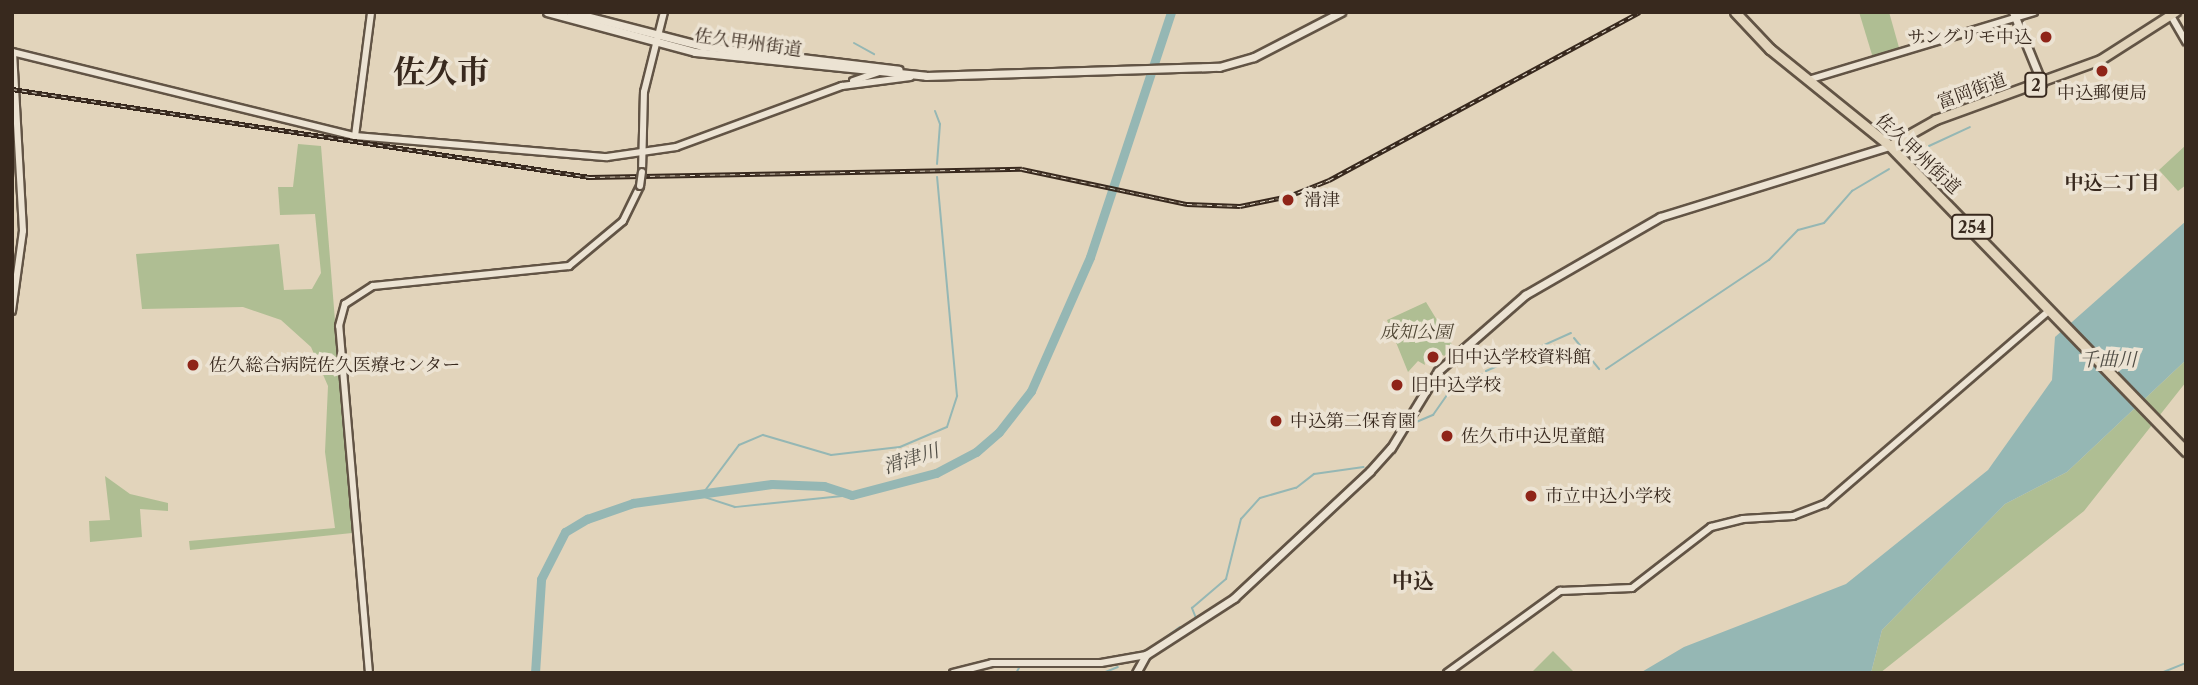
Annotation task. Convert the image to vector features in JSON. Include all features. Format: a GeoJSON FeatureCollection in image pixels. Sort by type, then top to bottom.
{"type":"FeatureCollection","features":[{"type":"Feature","properties":{"kind":"highway","name":"佐久甲州街道"},"geometry":{"type":"LineString","coordinates":[[1735,12],[1808,80],[1890,146],[2186,451]]}},
{"type":"Feature","properties":{"kind":"main road","name":"佐久甲州街道"},"geometry":{"type":"LineString","coordinates":[[547,12],[656,40],[871,74],[926,76],[1174,69],[1247,60],[1341,12]]}},
{"type":"Feature","properties":{"kind":"main road","name":"佐久甲州街道"},"geometry":{"type":"LineString","coordinates":[[569,12],[656,40],[889,70],[948,74]]}},
{"type":"Feature","properties":{"kind":"main road","name":"富岡街道"},"geometry":{"type":"LineString","coordinates":[[1890,146],[1936,120],[2042,83],[2106,57],[2172,13]]}},
{"type":"Feature","properties":{"kind":"main road"},"geometry":{"type":"LineString","coordinates":[[2014,16],[2042,83]]}},
{"type":"Feature","properties":{"kind":"main road"},"geometry":{"type":"LineString","coordinates":[[1136,673],[1146,655],[1228,603],[1318,521],[1391,448],[1438,371],[1525,295],[1661,217],[1890,146]]}},
{"type":"Feature","properties":{"kind":"street"},"geometry":{"type":"LineString","coordinates":[[355,136],[371,12]]}},
{"type":"Feature","properties":{"kind":"street"},"geometry":{"type":"LineString","coordinates":[[369,673],[339,326],[345,304],[373,286],[569,266],[623,221],[640,186],[643,103],[664,12]]}},
{"type":"Feature","properties":{"kind":"street"},"geometry":{"type":"LineString","coordinates":[[1808,80],[2014,16],[2035,12]]}},
{"type":"Feature","properties":{"kind":"street"},"geometry":{"type":"LineString","coordinates":[[2172,13],[2186,42]]}},
{"type":"Feature","properties":{"kind":"street"},"geometry":{"type":"LineString","coordinates":[[12,311],[23,231],[13,52],[355,136],[589,156],[642,155],[701,139],[871,74],[889,70]]}},
{"type":"Feature","properties":{"kind":"street"},"geometry":{"type":"LineString","coordinates":[[842,86],[926,76]]}},
{"type":"Feature","properties":{"kind":"street"},"geometry":{"type":"LineString","coordinates":[[1447,673],[1560,591],[1632,588],[1711,527],[1743,519],[1793,516],[1825,505],[2052,312]]}},
{"type":"Feature","properties":{"kind":"street"},"geometry":{"type":"LineString","coordinates":[[953,673],[992,663],[1101,663],[1146,655]]}},
{"type":"Feature","properties":{"kind":"green space"},"geometry":{"type":"Polygon","coordinates":[[[1859,12],[1889,12],[1900,51],[1873,58],[1859,12]]]}},
{"type":"Feature","properties":{"kind":"green space"},"geometry":{"type":"Polygon","coordinates":[[[298,144],[321,146],[352,533],[190,550],[189,541],[335,528],[325,452],[328,386],[311,347],[281,320],[243,307],[142,309],[136,254],[279,244],[284,290],[312,289],[321,273],[315,214],[280,215],[278,187],[293,187],[298,144]]]}},
{"type":"Feature","properties":{"kind":"green space"},"geometry":{"type":"Polygon","coordinates":[[[2186,145],[2186,185],[2178,191],[2159,170],[2186,145]]]}},
{"type":"Feature","properties":{"kind":"green space","name":"成知公園"},"geometry":{"type":"Polygon","coordinates":[[[1426,302],[1454,348],[1444,356],[1434,348],[1424,359],[1425,365],[1418,361],[1408,372],[1387,320],[1426,302]]]}},
{"type":"Feature","properties":{"kind":"green space"},"geometry":{"type":"Polygon","coordinates":[[[2186,360],[2186,382],[2084,511],[1880,673],[1871,673],[1882,630],[2005,504],[2067,472],[2186,360]]]}},
{"type":"Feature","properties":{"kind":"green space"},"geometry":{"type":"Polygon","coordinates":[[[105,476],[130,494],[168,503],[168,511],[140,509],[142,537],[90,542],[89,521],[110,520],[105,476]]]}},
{"type":"Feature","properties":{"kind":"green space"},"geometry":{"type":"Polygon","coordinates":[[[1553,651],[1575,673],[1531,673],[1553,651]]]}},
{"type":"Feature","properties":{"kind":"water","name":"千曲川"},"geometry":{"type":"Polygon","coordinates":[[[2186,221],[2186,360],[2067,472],[2005,504],[1882,630],[1871,673],[1640,673],[1684,647],[1846,584],[1988,470],[2052,380],[2055,337],[2186,221]]]}},
{"type":"Feature","properties":{"kind":"waterway","name":"滑津川"},"geometry":{"type":"LineString","coordinates":[[535,673],[541,579],[565,532],[587,519],[633,503],[772,484],[824,486],[852,495],[936,473],[976,452],[999,432],[1031,391],[1090,257],[1171,12]]}},
{"type":"Feature","properties":{"kind":"waterway"},"geometry":{"type":"LineString","coordinates":[[854,43],[874,54]]}},
{"type":"Feature","properties":{"kind":"waterway"},"geometry":{"type":"LineString","coordinates":[[935,111],[940,124],[937,164]]}},
{"type":"Feature","properties":{"kind":"waterway"},"geometry":{"type":"LineString","coordinates":[[1929,146],[1970,127]]}},
{"type":"Feature","properties":{"kind":"waterway"},"geometry":{"type":"LineString","coordinates":[[1606,369],[1769,260],[1798,230],[1824,223],[1852,191],[1889,169]]}},
{"type":"Feature","properties":{"kind":"waterway"},"geometry":{"type":"LineString","coordinates":[[852,495],[735,507],[701,496],[739,445],[763,435],[831,455],[900,447],[947,427],[957,396],[937,177]]}},
{"type":"Feature","properties":{"kind":"waterway"},"geometry":{"type":"LineString","coordinates":[[1486,371],[1571,333]]}},
{"type":"Feature","properties":{"kind":"waterway"},"geometry":{"type":"LineString","coordinates":[[1574,338],[1599,369]]}},
{"type":"Feature","properties":{"kind":"waterway"},"geometry":{"type":"LineString","coordinates":[[1414,423],[1433,415],[1450,391],[1482,374]]}},
{"type":"Feature","properties":{"kind":"waterway"},"geometry":{"type":"LineString","coordinates":[[1397,449],[1402,441]]}},
{"type":"Feature","properties":{"kind":"waterway"},"geometry":{"type":"LineString","coordinates":[[1196,618],[1192,608],[1226,579],[1241,519],[1260,498],[1296,488],[1314,474],[1364,467]]}},
{"type":"Feature","properties":{"kind":"waterway"},"geometry":{"type":"LineString","coordinates":[[1162,640],[1180,627]]}},
{"type":"Feature","properties":{"kind":"waterway"},"geometry":{"type":"LineString","coordinates":[[2161,673],[2186,663]]}},
{"type":"Feature","properties":{"kind":"waterway"},"geometry":{"type":"LineString","coordinates":[[1103,673],[1118,667]]}},
{"type":"Feature","properties":{"kind":"waterway"},"geometry":{"type":"LineString","coordinates":[[1016,673],[1019,668]]}},
{"type":"Feature","properties":{"kind":"railway"},"geometry":{"type":"LineString","coordinates":[[12,89],[590,177],[1022,169],[1187,204],[1240,206],[1289,196],[1329,180],[1640,12]]}},
{"type":"Feature","properties":{"kind":"place","name":"サングリモ中込"},"geometry":{"type":"Point","coordinates":[2046,37]}},
{"type":"Feature","properties":{"kind":"place","name":"中込郵便局"},"geometry":{"type":"Point","coordinates":[2102,71]}},
{"type":"Feature","properties":{"kind":"place","name":"滑津"},"geometry":{"type":"Point","coordinates":[1288,200]}},
{"type":"Feature","properties":{"kind":"place","name":"旧中込学校資料館"},"geometry":{"type":"Point","coordinates":[1433,357]}},
{"type":"Feature","properties":{"kind":"place","name":"佐久総合病院佐久医療センター"},"geometry":{"type":"Point","coordinates":[193,365]}},
{"type":"Feature","properties":{"kind":"place","name":"旧中込学校"},"geometry":{"type":"Point","coordinates":[1397,385]}},
{"type":"Feature","properties":{"kind":"place","name":"中込第二保育園"},"geometry":{"type":"Point","coordinates":[1276,421]}},
{"type":"Feature","properties":{"kind":"place","name":"佐久市中込児童館"},"geometry":{"type":"Point","coordinates":[1447,436]}},
{"type":"Feature","properties":{"kind":"place","name":"市立中込小学校"},"geometry":{"type":"Point","coordinates":[1531,496]}},
{"type":"Feature","properties":{"kind":"district","name":"佐久市"},"geometry":{"type":"Point","coordinates":[441,72]}},
{"type":"Feature","properties":{"kind":"district","name":"中込二丁目"},"geometry":{"type":"Point","coordinates":[2112,183]}},
{"type":"Feature","properties":{"kind":"district","name":"中込"},"geometry":{"type":"Point","coordinates":[1413,581]}}]}
